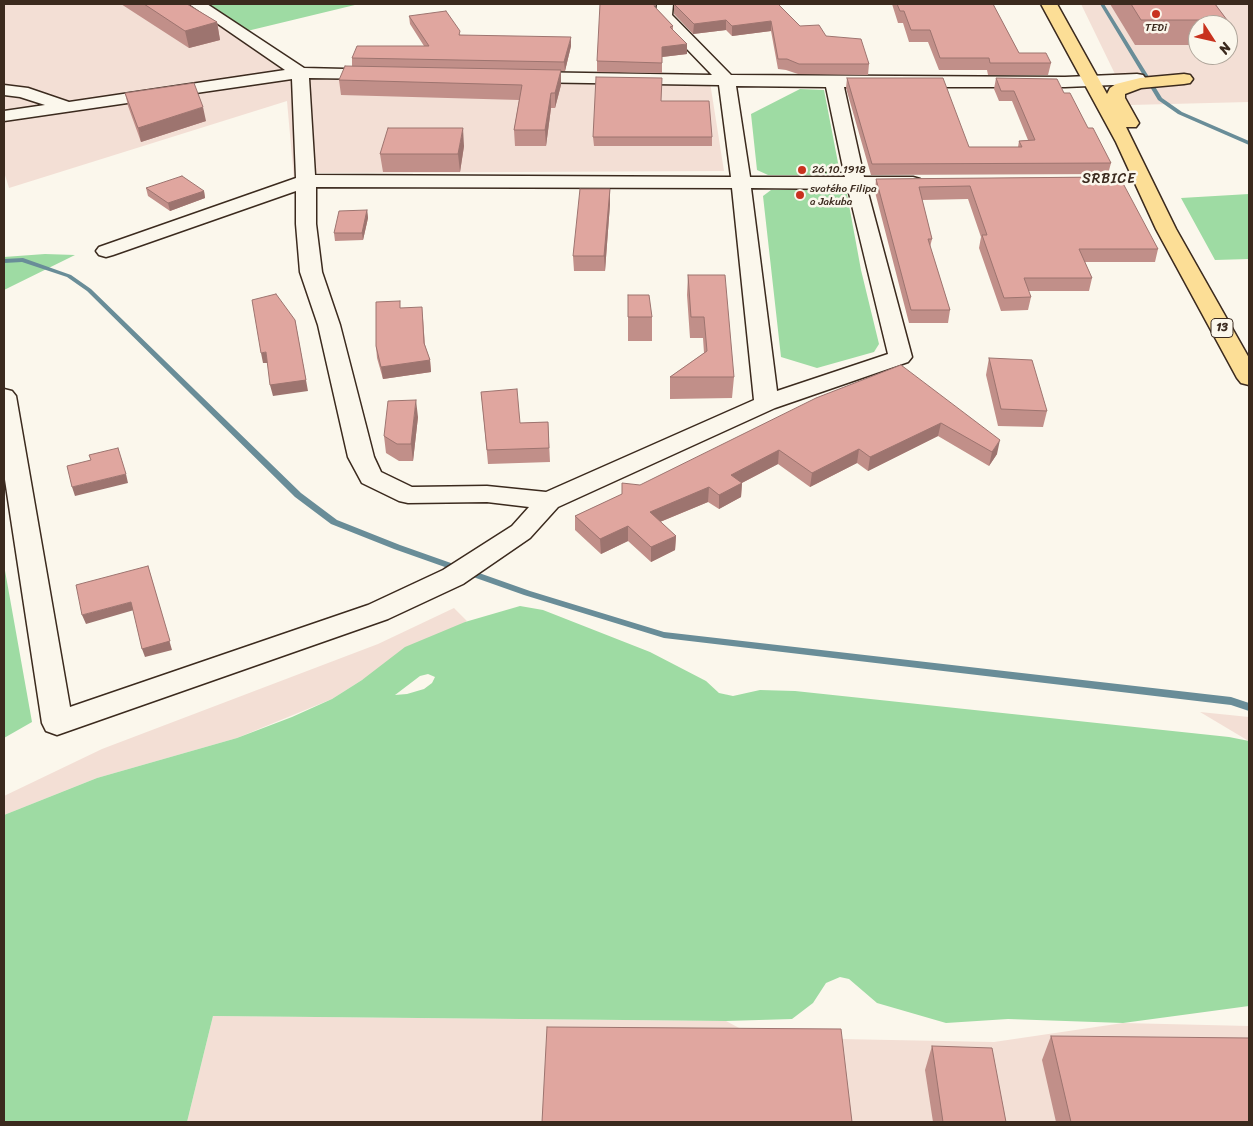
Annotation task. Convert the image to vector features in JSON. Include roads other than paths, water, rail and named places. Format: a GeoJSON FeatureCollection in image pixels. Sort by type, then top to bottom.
{"type":"FeatureCollection","features":[{"type":"Feature","properties":{"kind":"main road","name":"13"},"geometry":{"type":"LineString","coordinates":[[1049,4],[1125,142],[1166,228],[1249,378]]}},
{"type":"Feature","properties":{"kind":"main road"},"geometry":{"type":"LineString","coordinates":[[1146,187],[1142,152],[1132,126],[1116,98],[1116,92],[1128,85],[1184,79]]}},
{"type":"Feature","properties":{"kind":"street"},"geometry":{"type":"LineString","coordinates":[[197,4],[300,73]]}},
{"type":"Feature","properties":{"kind":"street"},"geometry":{"type":"LineString","coordinates":[[665,4],[664,16],[727,81],[741,183],[766,403]]}},
{"type":"Feature","properties":{"kind":"street"},"geometry":{"type":"LineString","coordinates":[[300,73],[306,181],[306,224],[311,272],[329,324],[360,457],[371,477],[408,495],[487,494],[549,501]]}},
{"type":"Feature","properties":{"kind":"street"},"geometry":{"type":"LineString","coordinates":[[4,116],[300,73],[399,75]]}},
{"type":"Feature","properties":{"kind":"street"},"geometry":{"type":"LineString","coordinates":[[508,77],[834,82],[1137,78]]}},
{"type":"Feature","properties":{"kind":"street"},"geometry":{"type":"LineString","coordinates":[[4,396],[57,723],[378,612],[453,577],[522,532],[549,501],[766,403],[900,357],[856,184],[834,82]]}},
{"type":"Feature","properties":{"kind":"street"},"geometry":{"type":"LineString","coordinates":[[4,90],[22,92],[68,107]]}},
{"type":"Feature","properties":{"kind":"street"},"geometry":{"type":"LineString","coordinates":[[106,251],[306,181],[935,183]]}},
{"type":"Feature","properties":{"kind":"waterway"},"geometry":{"type":"LineString","coordinates":[[1102,4],[1160,99],[1180,113],[1249,143]]}},
{"type":"Feature","properties":{"kind":"waterway"},"geometry":{"type":"LineString","coordinates":[[4,261],[23,260],[69,276],[89,290],[298,495],[334,522],[397,547],[527,593],[664,635],[1231,701],[1249,707]]}},
{"type":"Feature","properties":{"kind":"place","name":"TEDi"},"geometry":{"type":"Point","coordinates":[1156,14]}},
{"type":"Feature","properties":{"kind":"place","name":"26.10.1918"},"geometry":{"type":"Point","coordinates":[802,170]}},
{"type":"Feature","properties":{"kind":"place","name":"svatého Filipa a Jakuba"},"geometry":{"type":"Point","coordinates":[800,195]}},
{"type":"Feature","properties":{"kind":"district","name":"SRBICE"},"geometry":{"type":"Point","coordinates":[1109,179]}}]}
